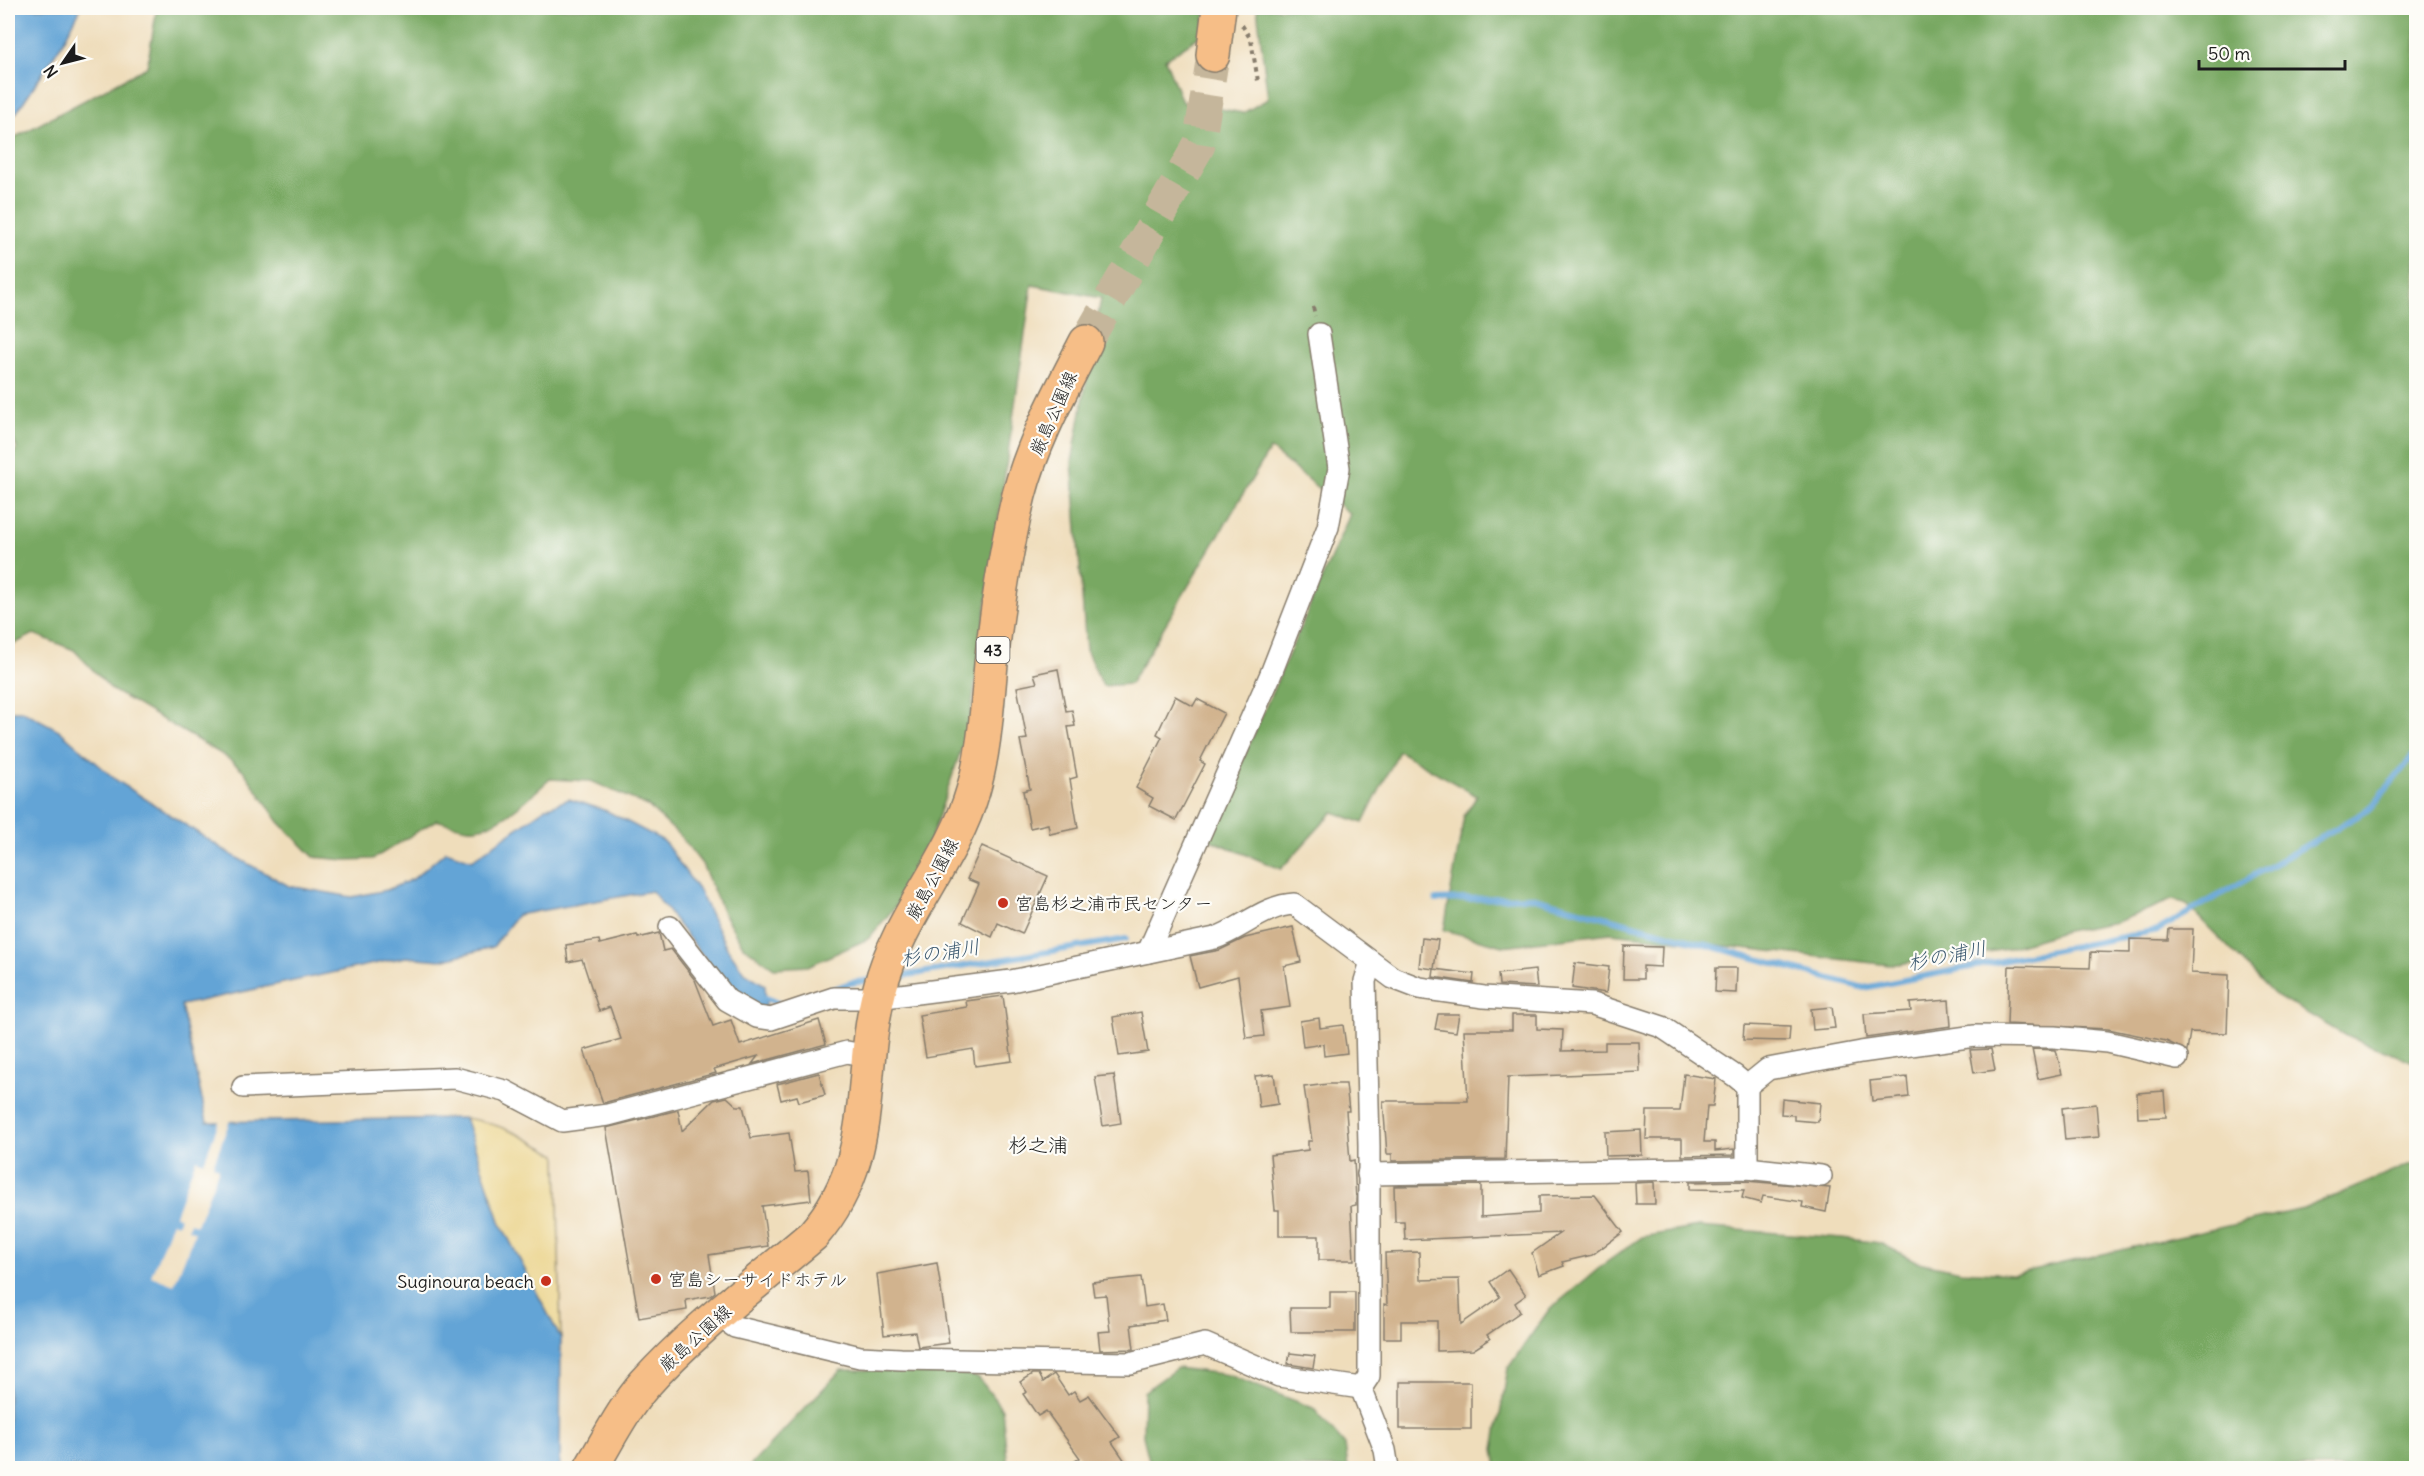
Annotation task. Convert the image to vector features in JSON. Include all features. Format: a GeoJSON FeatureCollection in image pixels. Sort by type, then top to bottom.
{"type":"FeatureCollection","features":[{"type":"Feature","properties":{"kind":"main road"},"geometry":{"type":"LineString","coordinates":[[1214,55],[1228,12]]}},
{"type":"Feature","properties":{"kind":"main road","name":"厳島公園線"},"geometry":{"type":"LineString","coordinates":[[591,1468],[620,1419],[645,1384],[813,1235],[837,1203],[847,1185],[860,1146],[868,1056],[879,991],[892,953],[963,821],[981,758],[1002,584],[1020,493],[1046,422],[1086,342]]}},
{"type":"Feature","properties":{"kind":"street"},"geometry":{"type":"LineString","coordinates":[[1148,952],[1270,676],[1328,527],[1339,468],[1318,334]]}},
{"type":"Feature","properties":{"kind":"street"},"geometry":{"type":"LineString","coordinates":[[670,927],[727,1000],[757,1017],[771,1018],[834,998],[879,991],[1011,981],[1215,938],[1232,932],[1280,904],[1294,904],[1393,978],[1419,988],[1484,997],[1592,1004],[1662,1027],[1747,1086]]}},
{"type":"Feature","properties":{"kind":"street"},"geometry":{"type":"LineString","coordinates":[[1361,1388],[1369,1376],[1365,981],[1371,962]]}},
{"type":"Feature","properties":{"kind":"street"},"geometry":{"type":"LineString","coordinates":[[1747,1086],[1768,1069],[1861,1052],[1975,1036],[2054,1037],[2106,1042],[2177,1058]]}},
{"type":"Feature","properties":{"kind":"street"},"geometry":{"type":"LineString","coordinates":[[243,1087],[455,1078],[505,1091],[535,1110],[561,1121],[608,1115],[847,1052],[868,1056]]}},
{"type":"Feature","properties":{"kind":"street"},"geometry":{"type":"LineString","coordinates":[[1747,1086],[1747,1168]]}},
{"type":"Feature","properties":{"kind":"street"},"geometry":{"type":"LineString","coordinates":[[1368,1174],[1747,1168],[1821,1176]]}},
{"type":"Feature","properties":{"kind":"street"},"geometry":{"type":"LineString","coordinates":[[719,1316],[735,1327],[870,1358],[1130,1363],[1205,1344],[1279,1376],[1361,1388]]}},
{"type":"Feature","properties":{"kind":"street"},"geometry":{"type":"LineString","coordinates":[[1361,1388],[1385,1450],[1388,1468]]}},
{"type":"Feature","properties":{"kind":"path"},"geometry":{"type":"LineString","coordinates":[[1228,12],[1251,40],[1258,81]]}},
{"type":"Feature","properties":{"kind":"green space"},"geometry":{"type":"Polygon","coordinates":[[[157,8],[1205,8],[1205,33],[1165,59],[1182,102],[1243,113],[1268,99],[1257,8],[2416,8],[2416,1063],[2346,1036],[2274,994],[2185,903],[2172,900],[2117,922],[2066,931],[2002,950],[1890,965],[1611,933],[1503,946],[1444,930],[1464,816],[1477,796],[1399,751],[1363,823],[1333,812],[1281,869],[1208,839],[1350,514],[1270,449],[1130,684],[1103,686],[1086,650],[1072,462],[1101,298],[1032,285],[969,727],[930,841],[906,894],[868,939],[808,966],[774,968],[743,946],[723,913],[702,864],[681,837],[648,806],[591,781],[550,779],[512,811],[490,824],[469,828],[436,820],[373,859],[345,860],[314,857],[279,822],[243,770],[223,755],[112,690],[74,650],[34,634],[8,647],[8,464],[17,448],[8,427],[8,141],[147,67],[157,8]]]}},
{"type":"Feature","properties":{"kind":"green space"},"geometry":{"type":"Polygon","coordinates":[[[2416,1162],[2416,1468],[1497,1468],[1494,1449],[1508,1368],[1548,1311],[1604,1264],[1642,1237],[1698,1227],[1842,1238],[1880,1243],[1918,1262],[1961,1271],[2014,1274],[2303,1209],[2416,1162]]]}},
{"type":"Feature","properties":{"kind":"green space"},"geometry":{"type":"Polygon","coordinates":[[[1177,1368],[1229,1375],[1313,1408],[1345,1445],[1348,1468],[1151,1468],[1143,1436],[1144,1392],[1177,1368]]]}},
{"type":"Feature","properties":{"kind":"green space"},"geometry":{"type":"Polygon","coordinates":[[[841,1370],[949,1370],[979,1378],[1002,1409],[1008,1468],[748,1468],[841,1370]]]}},
{"type":"Feature","properties":{"kind":"sand","name":"Suginoura beach"},"geometry":{"type":"Polygon","coordinates":[[[465,1118],[502,1127],[557,1155],[561,1339],[501,1224],[465,1118]]]}},
{"type":"Feature","properties":{"kind":"water"},"geometry":{"type":"Polygon","coordinates":[[[8,8],[81,8],[63,42],[17,112],[8,120],[8,8]]]}},
{"type":"Feature","properties":{"kind":"water"},"geometry":{"type":"Polygon","coordinates":[[[8,711],[23,711],[59,730],[116,780],[232,855],[289,886],[352,897],[387,890],[413,879],[446,851],[472,860],[546,808],[569,799],[607,811],[664,841],[699,891],[727,948],[744,972],[765,985],[766,1011],[728,988],[652,891],[517,915],[493,947],[441,960],[406,957],[181,1005],[207,1122],[465,1118],[501,1224],[561,1339],[560,1468],[8,1468],[8,711]]]}},
{"type":"Feature","properties":{"kind":"pier"},"geometry":{"type":"Polygon","coordinates":[[[220,1119],[230,1120],[213,1165],[219,1168],[197,1225],[190,1223],[188,1229],[195,1232],[174,1285],[151,1276],[172,1222],[177,1224],[180,1218],[175,1215],[196,1159],[204,1162],[220,1119]]]}},
{"type":"Feature","properties":{"kind":"building"},"geometry":{"type":"Polygon","coordinates":[[[1058,669],[1066,711],[1072,710],[1075,726],[1068,727],[1077,777],[1070,779],[1078,828],[1050,834],[1048,824],[1030,828],[1023,791],[1030,789],[1020,740],[1027,739],[1017,687],[1037,683],[1034,674],[1058,669]]]}},
{"type":"Feature","properties":{"kind":"building"},"geometry":{"type":"Polygon","coordinates":[[[1175,696],[1193,706],[1197,699],[1224,713],[1200,761],[1205,764],[1176,820],[1149,806],[1153,798],[1136,788],[1162,737],[1157,734],[1175,696]]]}},
{"type":"Feature","properties":{"kind":"building","name":"宮島杉之浦市民センター"},"geometry":{"type":"Polygon","coordinates":[[[982,846],[1048,876],[1022,934],[998,923],[992,937],[962,922],[979,884],[967,879],[982,846]]]}},
{"type":"Feature","properties":{"kind":"building"},"geometry":{"type":"Polygon","coordinates":[[[1293,927],[1301,962],[1284,966],[1290,1007],[1261,1011],[1264,1036],[1246,1038],[1238,976],[1198,987],[1190,956],[1220,950],[1245,938],[1293,927]]]}},
{"type":"Feature","properties":{"kind":"building"},"geometry":{"type":"Polygon","coordinates":[[[2169,929],[2193,929],[2191,973],[2229,975],[2227,1033],[2190,1032],[2187,1051],[2166,1041],[2108,1029],[2007,1024],[2009,966],[2090,968],[2091,952],[2130,953],[2130,939],[2168,940],[2169,929]]]}},
{"type":"Feature","properties":{"kind":"building"},"geometry":{"type":"Polygon","coordinates":[[[659,933],[663,951],[671,949],[695,980],[713,1026],[731,1020],[740,1045],[819,1020],[826,1044],[752,1064],[758,1056],[714,1069],[716,1073],[603,1103],[584,1050],[621,1039],[610,1007],[599,1011],[582,959],[568,962],[566,945],[599,940],[600,944],[637,935],[638,938],[659,933]]]}},
{"type":"Feature","properties":{"kind":"building"},"geometry":{"type":"Polygon","coordinates":[[[1422,938],[1438,940],[1434,969],[1419,967],[1422,938]]]}},
{"type":"Feature","properties":{"kind":"building"},"geometry":{"type":"Polygon","coordinates":[[[1624,946],[1662,947],[1661,967],[1643,966],[1643,979],[1623,979],[1624,946]]]}},
{"type":"Feature","properties":{"kind":"building"},"geometry":{"type":"Polygon","coordinates":[[[1575,963],[1609,967],[1606,993],[1572,988],[1575,963]]]}},
{"type":"Feature","properties":{"kind":"building"},"geometry":{"type":"Polygon","coordinates":[[[1716,968],[1737,968],[1736,993],[1715,992],[1716,968]]]}},
{"type":"Feature","properties":{"kind":"building"},"geometry":{"type":"Polygon","coordinates":[[[1434,969],[1474,974],[1473,983],[1433,977],[1434,969]]]}},
{"type":"Feature","properties":{"kind":"building"},"geometry":{"type":"Polygon","coordinates":[[[1535,970],[1537,987],[1499,985],[1498,974],[1535,970]]]}},
{"type":"Feature","properties":{"kind":"building"},"geometry":{"type":"Polygon","coordinates":[[[1003,996],[1012,1061],[975,1066],[973,1049],[926,1057],[919,1015],[967,1007],[966,1001],[1003,996]]]}},
{"type":"Feature","properties":{"kind":"building"},"geometry":{"type":"Polygon","coordinates":[[[1949,1000],[1951,1026],[1866,1038],[1864,1014],[1911,1011],[1910,1003],[1949,1000]]]}},
{"type":"Feature","properties":{"kind":"building"},"geometry":{"type":"Polygon","coordinates":[[[1832,1007],[1835,1028],[1813,1030],[1811,1009],[1832,1007]]]}},
{"type":"Feature","properties":{"kind":"building"},"geometry":{"type":"Polygon","coordinates":[[[1141,1012],[1148,1052],[1119,1056],[1113,1017],[1141,1012]]]}},
{"type":"Feature","properties":{"kind":"building"},"geometry":{"type":"Polygon","coordinates":[[[1438,1014],[1459,1014],[1456,1032],[1435,1029],[1438,1014]]]}},
{"type":"Feature","properties":{"kind":"building"},"geometry":{"type":"Polygon","coordinates":[[[1512,1015],[1537,1015],[1537,1029],[1563,1030],[1562,1051],[1605,1050],[1605,1042],[1639,1042],[1640,1072],[1508,1077],[1505,1159],[1392,1161],[1392,1154],[1387,1154],[1383,1101],[1468,1101],[1464,1030],[1512,1030],[1512,1015]]]}},
{"type":"Feature","properties":{"kind":"building"},"geometry":{"type":"Polygon","coordinates":[[[1319,1018],[1320,1028],[1343,1025],[1347,1053],[1324,1056],[1323,1044],[1303,1047],[1300,1021],[1319,1018]]]}},
{"type":"Feature","properties":{"kind":"building"},"geometry":{"type":"Polygon","coordinates":[[[1744,1025],[1790,1027],[1789,1041],[1743,1040],[1744,1025]]]}},
{"type":"Feature","properties":{"kind":"building"},"geometry":{"type":"Polygon","coordinates":[[[1991,1049],[1995,1070],[1974,1073],[1970,1050],[1991,1049]]]}},
{"type":"Feature","properties":{"kind":"building"},"geometry":{"type":"Polygon","coordinates":[[[2032,1049],[2056,1050],[2062,1074],[2038,1079],[2032,1049]]]}},
{"type":"Feature","properties":{"kind":"building"},"geometry":{"type":"Polygon","coordinates":[[[819,1073],[825,1095],[799,1102],[797,1096],[781,1100],[777,1084],[819,1073]]]}},
{"type":"Feature","properties":{"kind":"building"},"geometry":{"type":"Polygon","coordinates":[[[1274,1074],[1278,1104],[1259,1107],[1255,1076],[1274,1074]]]}},
{"type":"Feature","properties":{"kind":"building"},"geometry":{"type":"Polygon","coordinates":[[[1684,1074],[1716,1079],[1713,1106],[1707,1106],[1704,1142],[1715,1142],[1715,1151],[1734,1149],[1734,1155],[1682,1156],[1682,1139],[1646,1139],[1647,1111],[1680,1111],[1684,1074]]]}},
{"type":"Feature","properties":{"kind":"building"},"geometry":{"type":"Polygon","coordinates":[[[1114,1075],[1121,1123],[1103,1126],[1095,1077],[1114,1075]]]}},
{"type":"Feature","properties":{"kind":"building"},"geometry":{"type":"Polygon","coordinates":[[[1907,1077],[1909,1097],[1872,1101],[1870,1081],[1907,1077]]]}},
{"type":"Feature","properties":{"kind":"building"},"geometry":{"type":"Polygon","coordinates":[[[1346,1084],[1350,1161],[1354,1160],[1356,1201],[1356,1205],[1351,1206],[1354,1260],[1319,1260],[1319,1236],[1279,1236],[1279,1210],[1275,1210],[1270,1155],[1308,1150],[1308,1141],[1312,1141],[1304,1087],[1346,1084]]]}},
{"type":"Feature","properties":{"kind":"building"},"geometry":{"type":"Polygon","coordinates":[[[2164,1091],[2166,1117],[2138,1118],[2137,1093],[2164,1091]]]}},
{"type":"Feature","properties":{"kind":"building"},"geometry":{"type":"Polygon","coordinates":[[[727,1097],[737,1106],[743,1106],[751,1138],[789,1133],[795,1172],[808,1171],[811,1200],[762,1206],[768,1246],[709,1255],[715,1292],[710,1296],[686,1300],[687,1310],[639,1318],[606,1128],[678,1110],[682,1131],[714,1100],[727,1097]]]}},
{"type":"Feature","properties":{"kind":"building"},"geometry":{"type":"Polygon","coordinates":[[[1782,1099],[1820,1103],[1818,1122],[1794,1120],[1794,1115],[1781,1114],[1782,1099]]]}},
{"type":"Feature","properties":{"kind":"building"},"geometry":{"type":"Polygon","coordinates":[[[2096,1104],[2099,1137],[2065,1140],[2062,1108],[2096,1104]]]}},
{"type":"Feature","properties":{"kind":"building"},"geometry":{"type":"Polygon","coordinates":[[[1641,1130],[1642,1155],[1606,1156],[1605,1132],[1641,1130]]]}},
{"type":"Feature","properties":{"kind":"building"},"geometry":{"type":"Polygon","coordinates":[[[1746,1181],[1830,1188],[1826,1212],[1802,1207],[1803,1202],[1763,1196],[1761,1203],[1742,1198],[1744,1190],[1690,1189],[1690,1182],[1746,1181]]]}},
{"type":"Feature","properties":{"kind":"building"},"geometry":{"type":"Polygon","coordinates":[[[1654,1182],[1655,1204],[1636,1204],[1635,1183],[1654,1182]]]}},
{"type":"Feature","properties":{"kind":"building"},"geometry":{"type":"Polygon","coordinates":[[[1481,1185],[1481,1217],[1539,1213],[1539,1196],[1595,1195],[1623,1232],[1592,1255],[1562,1262],[1564,1266],[1539,1275],[1532,1253],[1560,1233],[1405,1240],[1404,1222],[1395,1222],[1394,1186],[1481,1185]]]}},
{"type":"Feature","properties":{"kind":"building"},"geometry":{"type":"Polygon","coordinates":[[[1419,1252],[1420,1280],[1459,1279],[1461,1324],[1500,1297],[1490,1282],[1508,1269],[1526,1295],[1515,1303],[1520,1312],[1487,1335],[1490,1339],[1473,1350],[1437,1351],[1437,1321],[1401,1321],[1401,1338],[1384,1338],[1384,1304],[1387,1305],[1385,1253],[1419,1252]]]}},
{"type":"Feature","properties":{"kind":"building"},"geometry":{"type":"Polygon","coordinates":[[[937,1263],[949,1343],[918,1347],[915,1332],[884,1335],[877,1274],[937,1263]]]}},
{"type":"Feature","properties":{"kind":"building"},"geometry":{"type":"Polygon","coordinates":[[[1141,1277],[1145,1307],[1163,1304],[1166,1320],[1131,1325],[1134,1349],[1100,1350],[1098,1332],[1110,1331],[1106,1295],[1094,1296],[1092,1282],[1141,1277]]]}},
{"type":"Feature","properties":{"kind":"building"},"geometry":{"type":"Polygon","coordinates":[[[1330,1292],[1355,1292],[1355,1332],[1291,1332],[1290,1308],[1330,1308],[1330,1292]]]}},
{"type":"Feature","properties":{"kind":"building"},"geometry":{"type":"Polygon","coordinates":[[[1290,1353],[1315,1356],[1313,1368],[1288,1364],[1290,1353]]]}},
{"type":"Feature","properties":{"kind":"building"},"geometry":{"type":"Polygon","coordinates":[[[1033,1374],[1039,1374],[1043,1382],[1054,1374],[1068,1395],[1074,1391],[1080,1400],[1089,1395],[1120,1437],[1112,1442],[1125,1461],[1113,1468],[1064,1468],[1080,1458],[1046,1411],[1038,1416],[1023,1394],[1027,1392],[1020,1382],[1033,1374]]]}},
{"type":"Feature","properties":{"kind":"building"},"geometry":{"type":"Polygon","coordinates":[[[1400,1382],[1471,1382],[1471,1429],[1400,1429],[1400,1382]]]}},
{"type":"Feature","properties":{"kind":"waterway","name":"杉の浦川"},"geometry":{"type":"LineString","coordinates":[[1436,900],[1531,897],[1864,988],[2158,930],[2370,809],[2416,752]]}},
{"type":"Feature","properties":{"kind":"waterway","name":"杉の浦川"},"geometry":{"type":"LineString","coordinates":[[896,977],[1126,939]]}},
{"type":"Feature","properties":{"kind":"waterway","name":"杉の浦川"},"geometry":{"type":"LineString","coordinates":[[831,990],[850,983],[871,980]]}},
{"type":"Feature","properties":{"kind":"waterway","name":"杉の浦川"},"geometry":{"type":"LineString","coordinates":[[766,998],[789,1008]]}},
{"type":"Feature","properties":{"kind":"tunnel"},"geometry":{"type":"LineString","coordinates":[[1086,342],[1199,145],[1213,55]]}},
{"type":"Feature","properties":{"kind":"place","name":"宮島杉之浦市民センター"},"geometry":{"type":"Point","coordinates":[1003,903]}},
{"type":"Feature","properties":{"kind":"place","name":"宮島シーサイドホテル"},"geometry":{"type":"Point","coordinates":[656,1279]}},
{"type":"Feature","properties":{"kind":"place","name":"Suginoura beach"},"geometry":{"type":"Point","coordinates":[546,1281]}},
{"type":"Feature","properties":{"kind":"district","name":"杉之浦"},"geometry":{"type":"Point","coordinates":[1038,1144]}}]}
